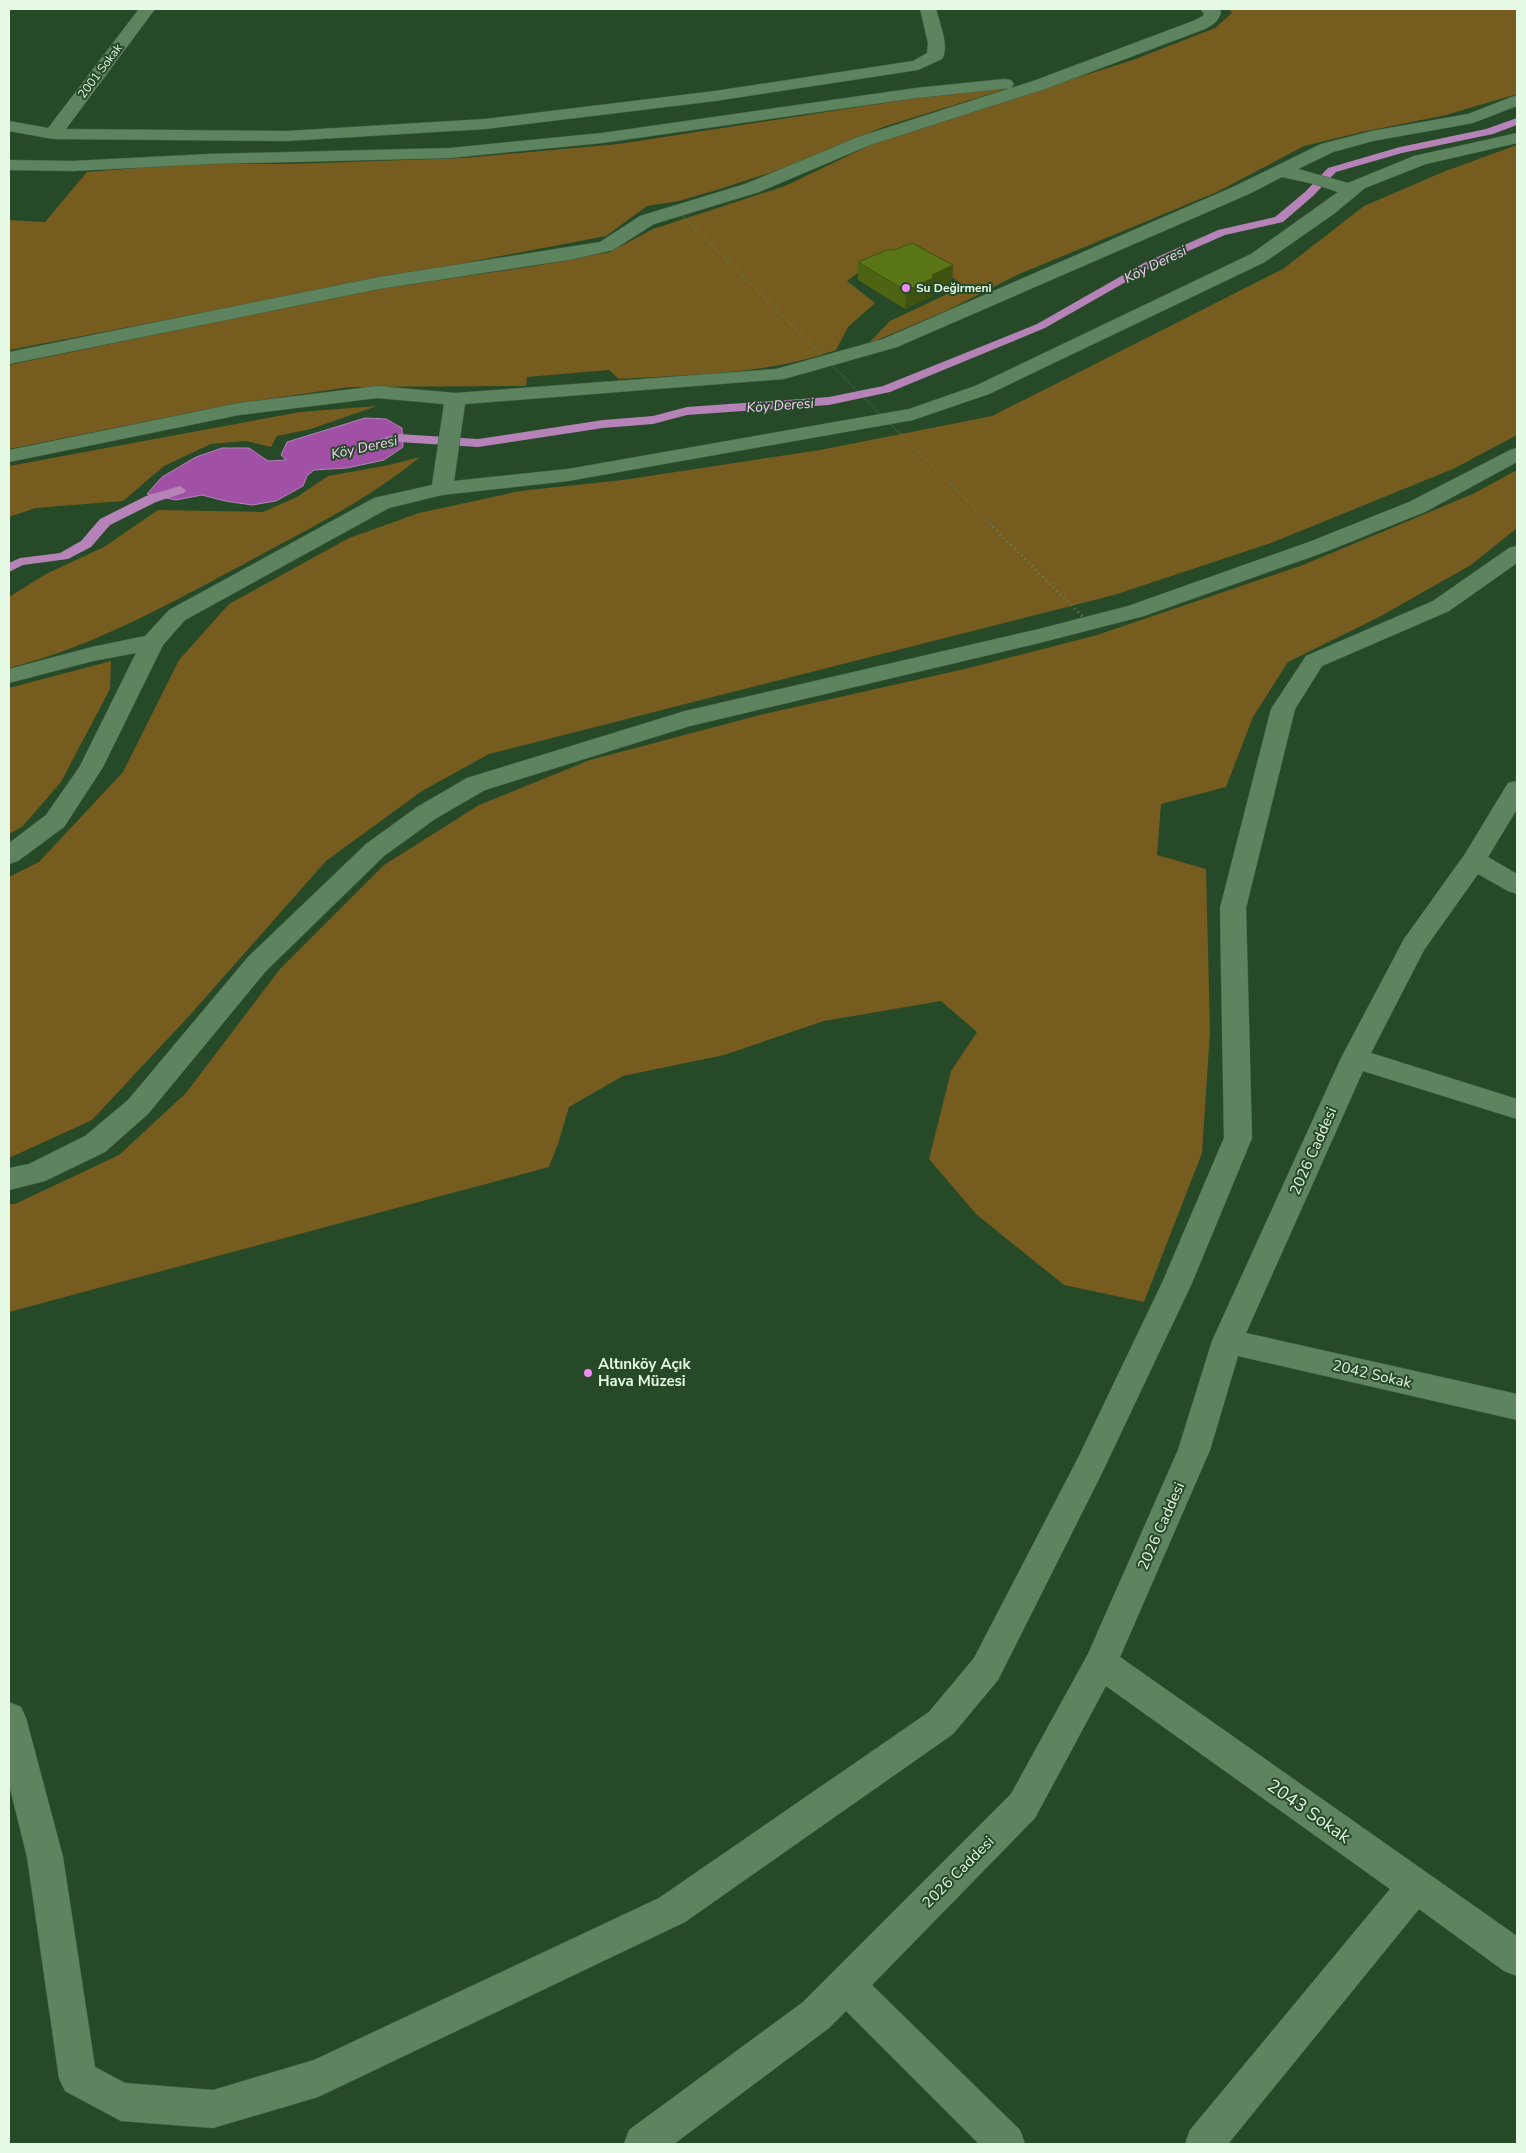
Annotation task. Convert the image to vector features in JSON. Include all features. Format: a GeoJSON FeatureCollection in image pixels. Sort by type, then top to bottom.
{"type":"FeatureCollection","features":[{"type":"Feature","properties":{"kind":"street","name":"2001 Sokak"},"geometry":{"type":"LineString","coordinates":[[53,134],[147,9]]}},
{"type":"Feature","properties":{"kind":"street"},"geometry":{"type":"LineString","coordinates":[[9,126],[53,134],[286,136],[485,124],[715,96],[918,65],[936,55],[936,44],[928,9]]}},
{"type":"Feature","properties":{"kind":"street"},"geometry":{"type":"LineString","coordinates":[[9,358],[379,283],[574,253],[606,246],[647,220],[752,188],[864,141],[1042,84],[1211,19],[1212,12],[1208,9]]}},
{"type":"Feature","properties":{"kind":"street"},"geometry":{"type":"LineString","coordinates":[[9,165],[72,166],[209,159],[450,153],[602,138],[916,93],[997,84],[1042,84]]}},
{"type":"Feature","properties":{"kind":"street"},"geometry":{"type":"LineString","coordinates":[[9,456],[239,409],[377,392],[455,399],[777,375],[890,343],[1242,190],[1327,148],[1372,136],[1473,118],[1517,100]]}},
{"type":"Feature","properties":{"kind":"street"},"geometry":{"type":"LineString","coordinates":[[9,855],[55,821],[91,767],[153,642],[177,615],[382,502],[442,489],[568,475],[913,414],[982,390],[1258,258],[1328,209],[1358,184],[1420,160],[1517,138]]}},
{"type":"Feature","properties":{"kind":"street"},"geometry":{"type":"LineString","coordinates":[[1279,171],[1318,179],[1351,190]]}},
{"type":"Feature","properties":{"kind":"street"},"geometry":{"type":"LineString","coordinates":[[442,489],[455,399]]}},
{"type":"Feature","properties":{"kind":"street"},"geometry":{"type":"LineString","coordinates":[[9,1178],[35,1173],[95,1144],[138,1107],[257,964],[375,850],[426,813],[476,784],[685,719],[1136,611],[1317,547],[1416,507],[1517,454]]}},
{"type":"Feature","properties":{"kind":"street"},"geometry":{"type":"LineString","coordinates":[[9,1718],[44,1857],[78,2078],[121,2102],[213,2109],[318,2078],[672,1910],[941,1723],[986,1669],[1090,1466],[1177,1283],[1238,1138],[1233,908],[1283,709],[1314,661],[1441,606],[1517,553]]}},
{"type":"Feature","properties":{"kind":"street"},"geometry":{"type":"LineString","coordinates":[[9,676],[92,654],[153,642]]}},
{"type":"Feature","properties":{"kind":"street","name":"2026 Caddesi"},"geometry":{"type":"LineString","coordinates":[[648,2143],[816,2015],[1023,1806],[1101,1663],[1194,1450],[1227,1340],[1355,1058],[1413,946],[1474,860],[1517,789]]}},
{"type":"Feature","properties":{"kind":"street"},"geometry":{"type":"LineString","coordinates":[[1474,860],[1517,885]]}},
{"type":"Feature","properties":{"kind":"street"},"geometry":{"type":"LineString","coordinates":[[1355,1058],[1517,1109]]}},
{"type":"Feature","properties":{"kind":"street","name":"2042 Sokak"},"geometry":{"type":"LineString","coordinates":[[1227,1340],[1517,1407]]}},
{"type":"Feature","properties":{"kind":"street","name":"2043 Sokak"},"geometry":{"type":"LineString","coordinates":[[1101,1663],[1517,1958]]}},
{"type":"Feature","properties":{"kind":"street"},"geometry":{"type":"LineString","coordinates":[[1204,2144],[1415,1886]]}},
{"type":"Feature","properties":{"kind":"street"},"geometry":{"type":"LineString","coordinates":[[846,1985],[1006,2144]]}},
{"type":"Feature","properties":{"kind":"path"},"geometry":{"type":"LineString","coordinates":[[677,210],[1089,623]]}},
{"type":"Feature","properties":{"kind":"shaded area"},"geometry":{"type":"Polygon","coordinates":[[[1229,9],[1517,9],[1517,94],[1446,115],[1304,146],[1217,192],[1017,275],[948,310],[868,344],[890,321],[964,286],[917,251],[880,256],[847,281],[875,303],[848,327],[836,350],[810,358],[756,369],[702,374],[619,379],[609,370],[527,377],[526,386],[350,387],[234,404],[9,449],[9,365],[365,291],[535,266],[610,252],[653,229],[785,186],[883,139],[1133,60],[1215,28],[1232,13],[1229,9]]]}},
{"type":"Feature","properties":{"kind":"shaded area"},"geometry":{"type":"Polygon","coordinates":[[[1006,89],[886,126],[781,169],[723,188],[679,201],[647,206],[606,236],[9,350],[9,220],[45,222],[87,172],[190,164],[290,164],[464,158],[619,144],[949,93],[1006,89]]]}},
{"type":"Feature","properties":{"kind":"shaded area"},"geometry":{"type":"Polygon","coordinates":[[[1517,145],[1517,435],[1453,469],[1271,543],[1114,595],[489,754],[422,791],[326,861],[190,1015],[92,1120],[9,1158],[9,877],[39,862],[123,772],[179,660],[229,604],[349,538],[419,513],[520,491],[623,480],[820,450],[992,416],[1283,269],[1364,206],[1443,172],[1517,145]]]}},
{"type":"Feature","properties":{"kind":"shaded area"},"geometry":{"type":"Polygon","coordinates":[[[377,406],[311,429],[277,436],[271,447],[246,441],[211,444],[164,466],[123,501],[36,508],[9,517],[9,466],[300,412],[377,406]]]}},
{"type":"Feature","properties":{"kind":"shaded area"},"geometry":{"type":"Polygon","coordinates":[[[420,457],[338,513],[163,607],[72,648],[9,668],[9,597],[46,574],[104,547],[158,510],[263,512],[297,497],[328,476],[389,465],[420,457]]]}},
{"type":"Feature","properties":{"kind":"shaded area"},"geometry":{"type":"Polygon","coordinates":[[[1517,470],[1517,528],[1471,565],[1379,617],[1288,662],[1253,717],[1226,787],[1161,804],[1157,855],[1206,869],[1210,1032],[1202,1153],[1144,1302],[1064,1285],[976,1214],[929,1159],[951,1071],[977,1032],[941,1001],[824,1021],[724,1055],[623,1076],[569,1107],[549,1167],[9,1312],[9,1204],[15,1204],[119,1155],[186,1093],[280,969],[384,865],[479,805],[590,760],[760,715],[969,668],[1097,635],[1303,565],[1475,493],[1517,470]]]}},
{"type":"Feature","properties":{"kind":"shaded area"},"geometry":{"type":"Polygon","coordinates":[[[111,661],[110,689],[61,782],[22,827],[9,834],[9,688],[111,661]]]}},
{"type":"Feature","properties":{"kind":"water"},"geometry":{"type":"Polygon","coordinates":[[[365,418],[386,419],[402,428],[403,447],[384,460],[347,468],[314,470],[307,476],[303,486],[276,501],[252,505],[202,495],[176,500],[147,494],[162,477],[196,457],[222,448],[249,448],[268,461],[286,460],[281,455],[287,442],[365,418]]]}},
{"type":"Feature","properties":{"kind":"building"},"geometry":{"type":"Polygon","coordinates":[[[912,243],[953,265],[932,275],[933,278],[906,291],[858,262],[887,250],[894,250],[912,243]]]}},
{"type":"Feature","properties":{"kind":"waterway","name":"Köy Deresi"},"geometry":{"type":"LineString","coordinates":[[383,442],[399,438],[478,443],[603,424],[653,420],[687,411],[829,401],[886,389],[1041,326],[1148,265],[1222,232],[1279,220],[1309,194],[1332,170],[1400,150],[1489,132],[1517,121]]}},
{"type":"Feature","properties":{"kind":"waterway","name":"Köy Deresi"},"geometry":{"type":"LineString","coordinates":[[9,568],[20,562],[63,556],[86,544],[105,522],[151,499],[180,490]]}},
{"type":"Feature","properties":{"kind":"place","name":"Su Değirmeni"},"geometry":{"type":"Point","coordinates":[906,288]}},
{"type":"Feature","properties":{"kind":"place","name":"Altınköy Açık Hava Müzesi"},"geometry":{"type":"Point","coordinates":[588,1373]}}]}
